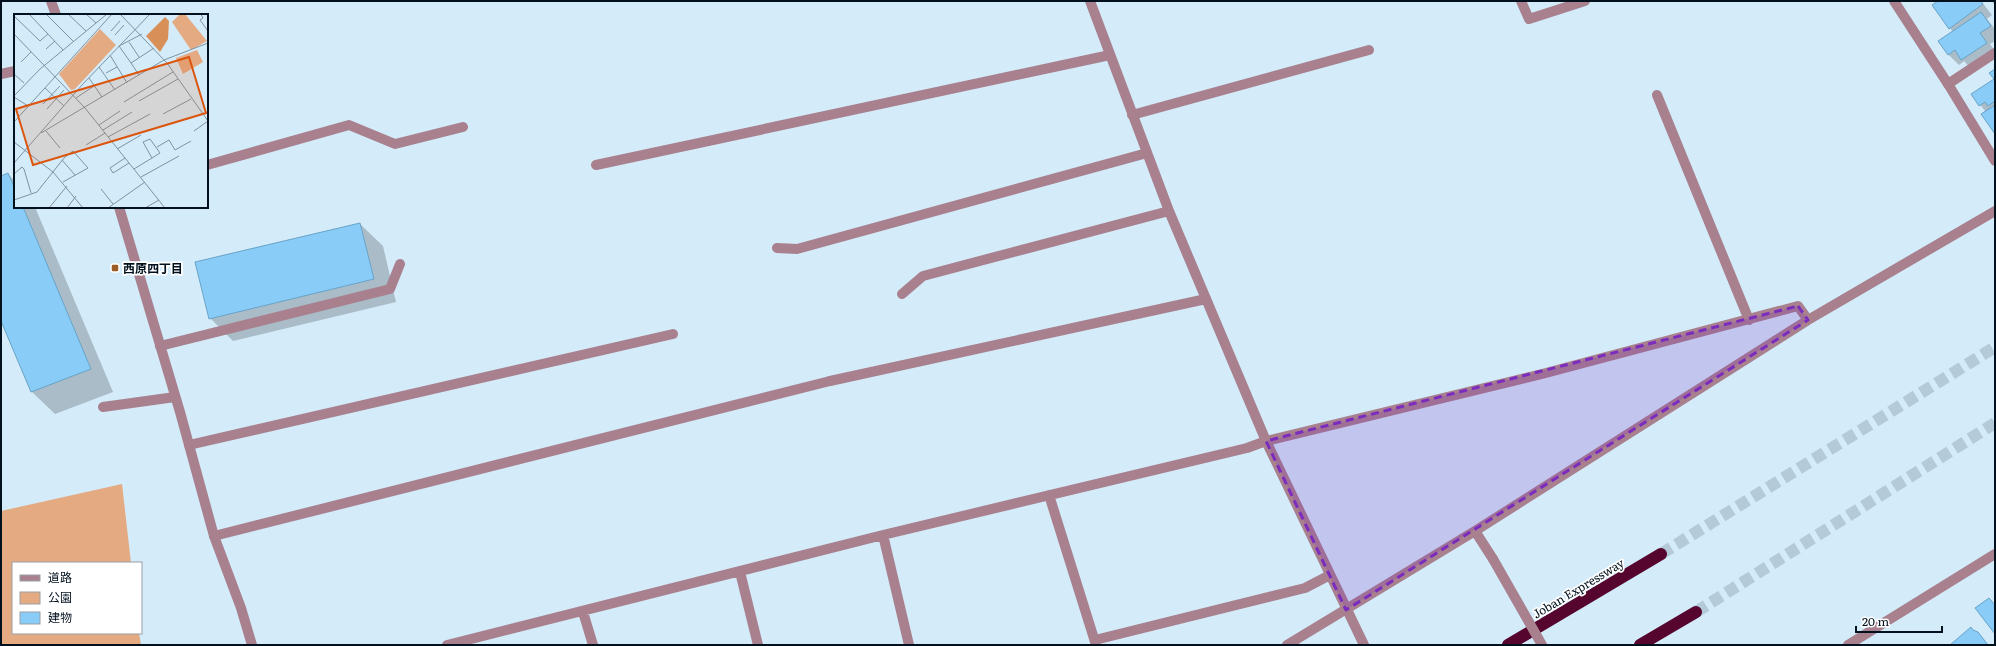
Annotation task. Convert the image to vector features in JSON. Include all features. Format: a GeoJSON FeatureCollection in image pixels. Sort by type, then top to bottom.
{"type":"FeatureCollection","features":[{"type":"Feature","properties":{"kind":"highway","name":"Joban Expressway"},"geometry":{"type":"LineString","coordinates":[[1508,645],[1661,554]]}},
{"type":"Feature","properties":{"kind":"highway"},"geometry":{"type":"LineString","coordinates":[[1640,645],[1696,612]]}},
{"type":"Feature","properties":{"kind":"street"},"geometry":{"type":"LineString","coordinates":[[51,1],[56,14]]}},
{"type":"Feature","properties":{"kind":"street"},"geometry":{"type":"LineString","coordinates":[[1090,1],[1168,211],[1266,441],[1364,645]]}},
{"type":"Feature","properties":{"kind":"street"},"geometry":{"type":"LineString","coordinates":[[1521,1],[1529,19],[1585,1]]}},
{"type":"Feature","properties":{"kind":"street"},"geometry":{"type":"LineString","coordinates":[[1894,1],[1948,84],[1995,161]]}},
{"type":"Feature","properties":{"kind":"street"},"geometry":{"type":"LineString","coordinates":[[1132,115],[1369,50]]}},
{"type":"Feature","properties":{"kind":"street"},"geometry":{"type":"LineString","coordinates":[[1948,84],[1995,53]]}},
{"type":"Feature","properties":{"kind":"street"},"geometry":{"type":"LineString","coordinates":[[596,165],[1110,55]]}},
{"type":"Feature","properties":{"kind":"street"},"geometry":{"type":"LineString","coordinates":[[1,74],[14,71]]}},
{"type":"Feature","properties":{"kind":"street"},"geometry":{"type":"LineString","coordinates":[[1656,95],[1749,320]]}},
{"type":"Feature","properties":{"kind":"street"},"geometry":{"type":"LineString","coordinates":[[208,164],[349,125],[395,144],[463,127]]}},
{"type":"Feature","properties":{"kind":"street"},"geometry":{"type":"LineString","coordinates":[[777,248],[797,249],[1147,154]]}},
{"type":"Feature","properties":{"kind":"street"},"geometry":{"type":"LineString","coordinates":[[118,208],[175,397],[214,536],[241,608],[252,645]]}},
{"type":"Feature","properties":{"kind":"street"},"geometry":{"type":"LineString","coordinates":[[902,294],[923,276],[1168,211]]}},
{"type":"Feature","properties":{"kind":"street"},"geometry":{"type":"LineString","coordinates":[[1287,645],[1475,531],[1808,320],[1995,211]]}},
{"type":"Feature","properties":{"kind":"street"},"geometry":{"type":"LineString","coordinates":[[160,346],[390,289],[400,264]]}},
{"type":"Feature","properties":{"kind":"street"},"geometry":{"type":"LineString","coordinates":[[214,536],[830,381],[1206,299]]}},
{"type":"Feature","properties":{"kind":"street"},"geometry":{"type":"LineString","coordinates":[[447,645],[583,612],[883,535],[1248,448],[1266,441],[1542,374],[1798,306],[1808,320]]}},
{"type":"Feature","properties":{"kind":"street"},"geometry":{"type":"LineString","coordinates":[[189,445],[673,334]]}},
{"type":"Feature","properties":{"kind":"street"},"geometry":{"type":"LineString","coordinates":[[103,407],[175,397]]}},
{"type":"Feature","properties":{"kind":"street"},"geometry":{"type":"LineString","coordinates":[[1049,495],[1095,642],[1305,588],[1330,575]]}},
{"type":"Feature","properties":{"kind":"street"},"geometry":{"type":"LineString","coordinates":[[1475,531],[1493,559],[1542,645]]}},
{"type":"Feature","properties":{"kind":"street"},"geometry":{"type":"LineString","coordinates":[[883,535],[909,645]]}},
{"type":"Feature","properties":{"kind":"street"},"geometry":{"type":"LineString","coordinates":[[1854,643],[1995,554]]}},
{"type":"Feature","properties":{"kind":"street"},"geometry":{"type":"LineString","coordinates":[[740,572],[758,645]]}},
{"type":"Feature","properties":{"kind":"street"},"geometry":{"type":"LineString","coordinates":[[583,612],[593,645]]}},
{"type":"Feature","properties":{"kind":"highlighted area"},"geometry":{"type":"Polygon","coordinates":[[[1798,306],[1808,320],[1475,531],[1346,610],[1266,441],[1798,306]]]}},
{"type":"Feature","properties":{"kind":"green space"},"geometry":{"type":"Polygon","coordinates":[[[122,484],[131,562],[12,562],[12,634],[139,634],[141,645],[1,645],[1,511],[122,484]]]}},
{"type":"Feature","properties":{"kind":"building"},"geometry":{"type":"Polygon","coordinates":[[[1938,1],[1981,1],[1983,4],[1949,29],[1932,5],[1938,1]]]}},
{"type":"Feature","properties":{"kind":"building"},"geometry":{"type":"Polygon","coordinates":[[[1981,12],[1991,26],[1980,33],[1987,43],[1961,60],[1955,50],[1948,55],[1938,41],[1981,12]]]}},
{"type":"Feature","properties":{"kind":"building"},"geometry":{"type":"Polygon","coordinates":[[[1995,69],[1995,101],[1988,106],[1985,102],[1979,106],[1971,94],[1994,79],[1989,73],[1995,69]]]}},
{"type":"Feature","properties":{"kind":"building"},"geometry":{"type":"Polygon","coordinates":[[[1995,105],[1995,134],[1981,114],[1995,105]]]}},
{"type":"Feature","properties":{"kind":"building"},"geometry":{"type":"Polygon","coordinates":[[[8,173],[14,187],[14,208],[23,208],[91,369],[31,392],[1,321],[1,176],[8,173]]]}},
{"type":"Feature","properties":{"kind":"building"},"geometry":{"type":"Polygon","coordinates":[[[360,223],[374,279],[209,319],[195,262],[360,223]]]}},
{"type":"Feature","properties":{"kind":"building"},"geometry":{"type":"Polygon","coordinates":[[[1989,598],[1995,605],[1995,634],[1975,608],[1989,598]]]}},
{"type":"Feature","properties":{"kind":"building"},"geometry":{"type":"Polygon","coordinates":[[[1971,627],[1973,630],[1978,632],[1988,645],[1950,645],[1971,627]]]}},
{"type":"Feature","properties":{"kind":"tunnel"},"geometry":{"type":"LineString","coordinates":[[1661,554],[1995,347]]}},
{"type":"Feature","properties":{"kind":"tunnel"},"geometry":{"type":"LineString","coordinates":[[1696,612],[1995,423]]}},
{"type":"Feature","properties":{"kind":"place","name":"西原四丁目"},"geometry":{"type":"Point","coordinates":[115,268]}}]}
